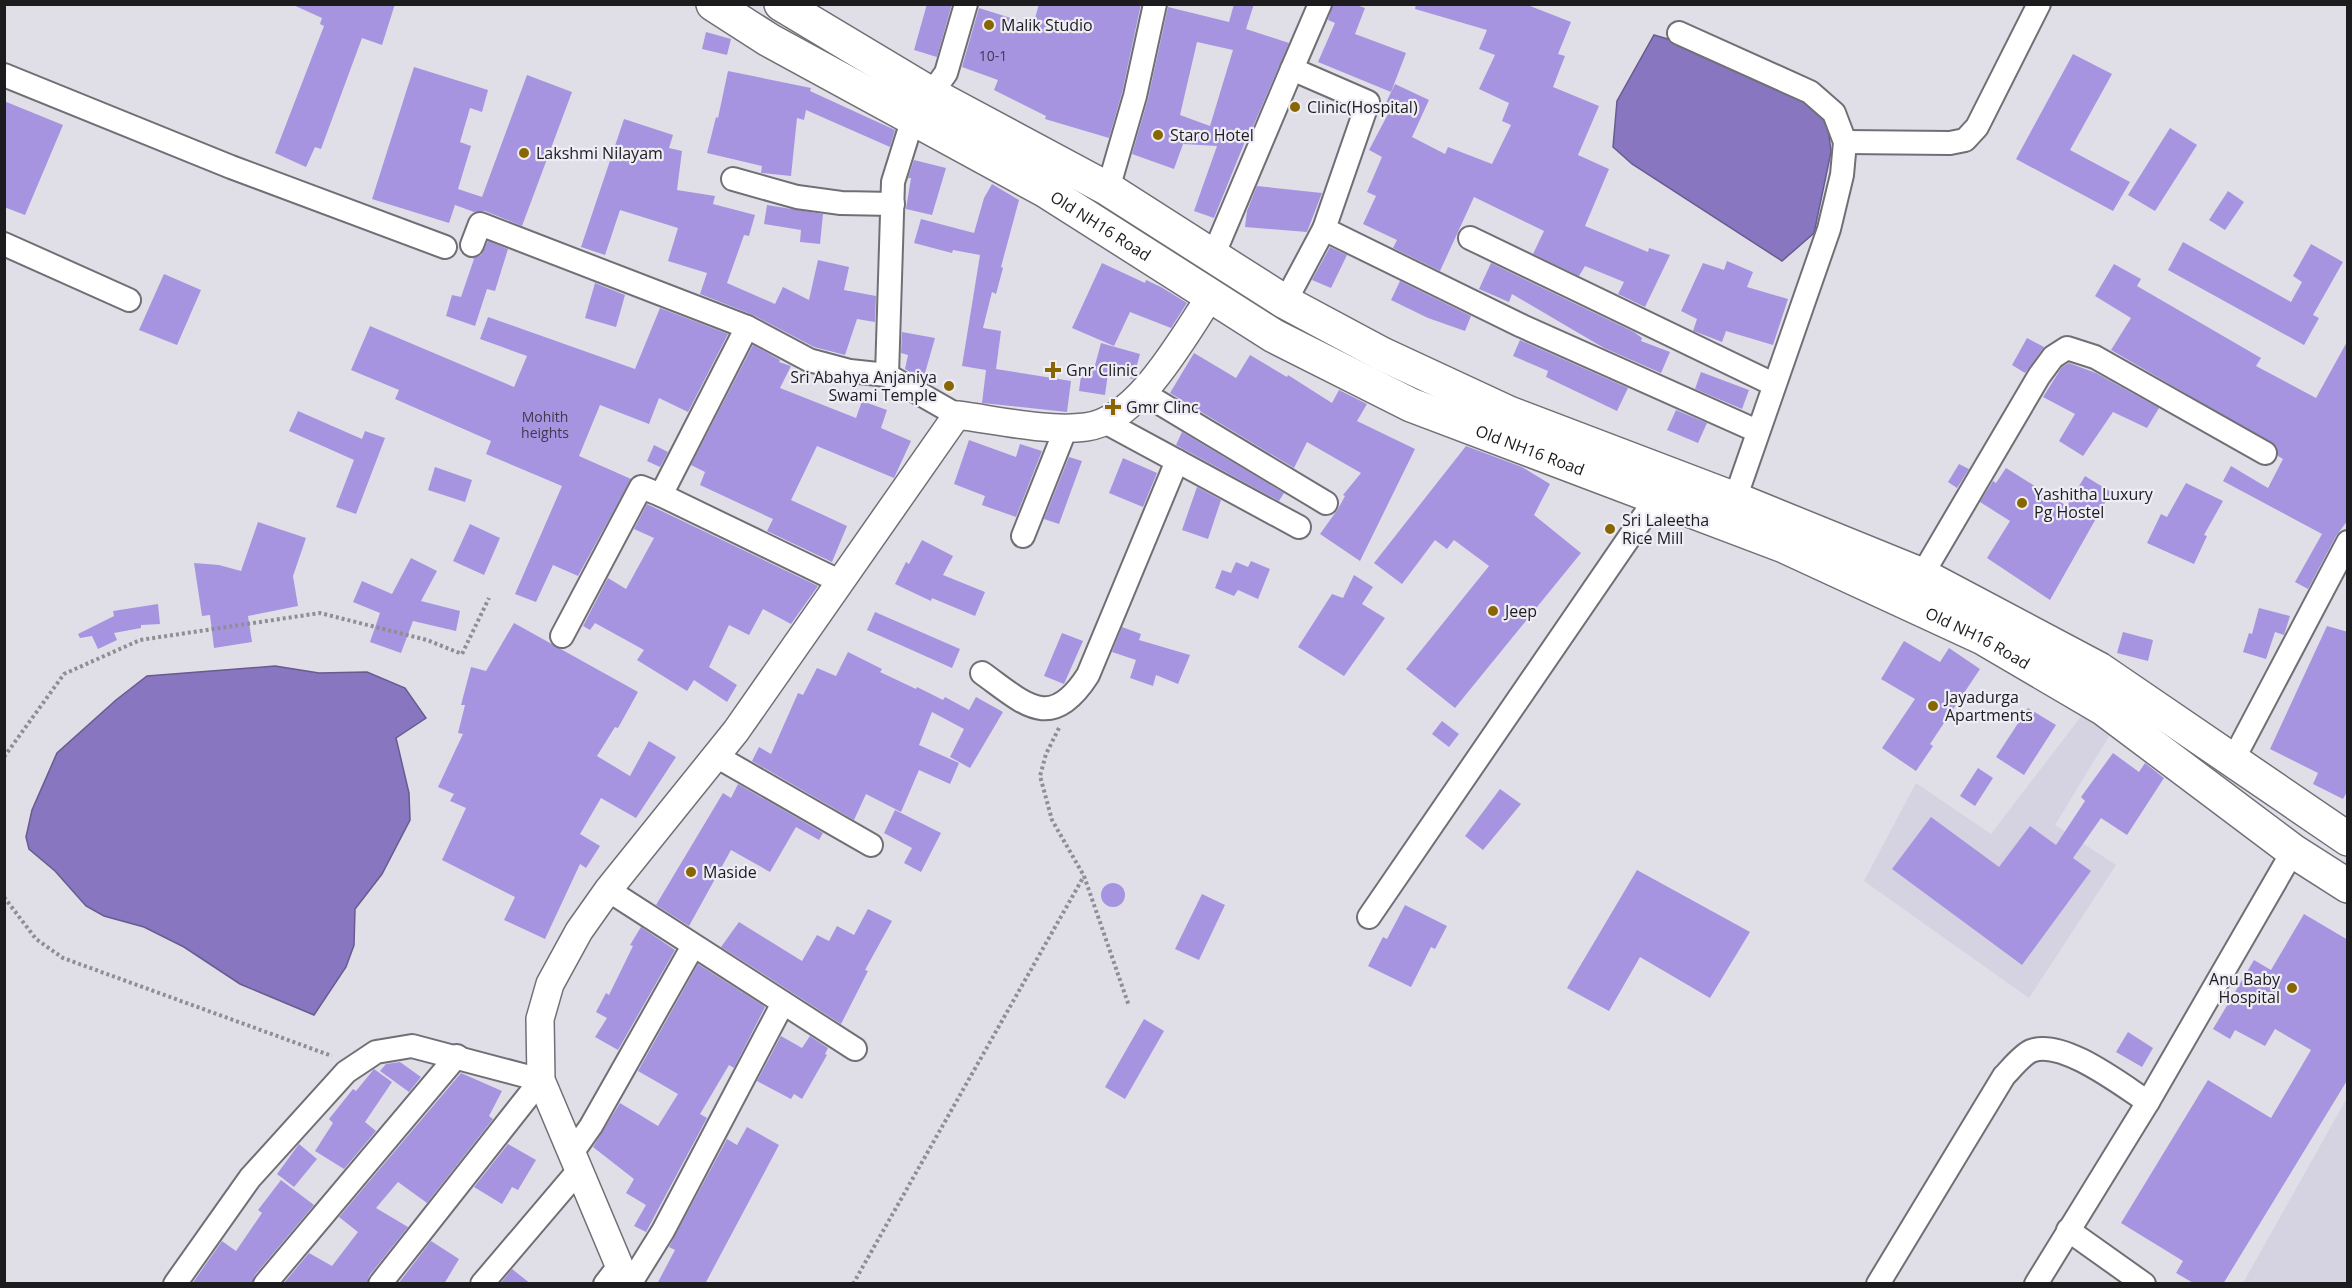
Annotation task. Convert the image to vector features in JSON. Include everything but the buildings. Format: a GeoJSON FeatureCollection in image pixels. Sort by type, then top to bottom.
{"type":"FeatureCollection","features":[{"type":"Feature","properties":{"kind":"main road","name":"Old NH16 Road"},"geometry":{"type":"LineString","coordinates":[[713,4],[769,40],[1108,189],[1285,302],[1382,354],[1509,413],[1735,499],[1922,575],[2099,669],[2348,839]]}},
{"type":"Feature","properties":{"kind":"main road","name":"Old NH16 Road"},"geometry":{"type":"LineString","coordinates":[[789,6],[922,106],[1046,191],[1274,336],[1411,405],[1561,464],[1657,497],[1784,546],[1983,638],[2104,709],[2292,851],[2348,886]]}},
{"type":"Feature","properties":{"kind":"street"},"geometry":{"type":"LineString","coordinates":[[887,375],[893,182],[899,158],[922,106],[946,73],[966,4]]}},
{"type":"Feature","properties":{"kind":"street"},"geometry":{"type":"LineString","coordinates":[[1108,189],[1136,96],[1155,4]]}},
{"type":"Feature","properties":{"kind":"street"},"geometry":{"type":"LineString","coordinates":[[1212,256],[1320,4]]}},
{"type":"Feature","properties":{"kind":"street"},"geometry":{"type":"LineString","coordinates":[[1845,142],[1950,143],[1965,140],[1977,128],[2039,4]]}},
{"type":"Feature","properties":{"kind":"street"},"geometry":{"type":"LineString","coordinates":[[1679,33],[1810,92],[1834,113],[1845,142],[1842,175],[1829,229],[1773,384],[1735,499]]}},
{"type":"Feature","properties":{"kind":"street"},"geometry":{"type":"LineString","coordinates":[[1285,302],[1324,229],[1368,102],[1292,69]]}},
{"type":"Feature","properties":{"kind":"street"},"geometry":{"type":"LineString","coordinates":[[4,75],[231,167],[445,247]]}},
{"type":"Feature","properties":{"kind":"street"},"geometry":{"type":"LineString","coordinates":[[733,179],[797,197],[841,203],[893,204]]}},
{"type":"Feature","properties":{"kind":"street"},"geometry":{"type":"LineString","coordinates":[[472,245],[480,224],[747,327],[809,360],[850,371],[887,375],[957,415],[1066,428],[1088,427],[1105,422],[1143,393],[1210,297]]}},
{"type":"Feature","properties":{"kind":"street"},"geometry":{"type":"LineString","coordinates":[[1324,229],[1522,326],[1757,431]]}},
{"type":"Feature","properties":{"kind":"street"},"geometry":{"type":"LineString","coordinates":[[1470,238],[1773,384]]}},
{"type":"Feature","properties":{"kind":"street"},"geometry":{"type":"LineString","coordinates":[[4,244],[129,300]]}},
{"type":"Feature","properties":{"kind":"street"},"geometry":{"type":"LineString","coordinates":[[661,495],[747,327]]}},
{"type":"Feature","properties":{"kind":"street"},"geometry":{"type":"LineString","coordinates":[[1922,575],[2039,376],[2053,357],[2067,348],[2095,357],[2265,453]]}},
{"type":"Feature","properties":{"kind":"street"},"geometry":{"type":"LineString","coordinates":[[1143,393],[1326,503]]}},
{"type":"Feature","properties":{"kind":"street"},"geometry":{"type":"LineString","coordinates":[[783,1004],[663,1231],[620,1279],[541,1080],[540,1019],[550,984],[579,931],[608,891],[716,756],[957,415]]}},
{"type":"Feature","properties":{"kind":"street"},"geometry":{"type":"LineString","coordinates":[[1105,422],[1299,527]]}},
{"type":"Feature","properties":{"kind":"street"},"geometry":{"type":"LineString","coordinates":[[1023,536],[1066,428]]}},
{"type":"Feature","properties":{"kind":"street"},"geometry":{"type":"LineString","coordinates":[[982,673],[1030,707],[1046,709],[1063,704],[1075,695],[1088,675],[1177,461]]}},
{"type":"Feature","properties":{"kind":"street"},"geometry":{"type":"LineString","coordinates":[[562,636],[640,487],[841,582]]}},
{"type":"Feature","properties":{"kind":"street"},"geometry":{"type":"LineString","coordinates":[[1369,917],[1657,497]]}},
{"type":"Feature","properties":{"kind":"street"},"geometry":{"type":"LineString","coordinates":[[2233,760],[2348,542]]}},
{"type":"Feature","properties":{"kind":"street"},"geometry":{"type":"LineString","coordinates":[[716,756],[871,845]]}},
{"type":"Feature","properties":{"kind":"street"},"geometry":{"type":"LineString","coordinates":[[2036,1284],[2148,1102],[2292,851]]}},
{"type":"Feature","properties":{"kind":"street"},"geometry":{"type":"LineString","coordinates":[[608,891],[855,1049]]}},
{"type":"Feature","properties":{"kind":"street"},"geometry":{"type":"LineString","coordinates":[[482,1284],[575,1161],[591,1126],[693,946]]}},
{"type":"Feature","properties":{"kind":"street"},"geometry":{"type":"LineString","coordinates":[[175,1284],[250,1178],[346,1072],[376,1052],[412,1046],[541,1080]]}},
{"type":"Feature","properties":{"kind":"street"},"geometry":{"type":"LineString","coordinates":[[1878,1284],[2004,1076],[2031,1051],[2048,1048],[2076,1057],[2148,1102]]}},
{"type":"Feature","properties":{"kind":"street"},"geometry":{"type":"LineString","coordinates":[[265,1284],[457,1056]]}},
{"type":"Feature","properties":{"kind":"street"},"geometry":{"type":"LineString","coordinates":[[380,1284],[541,1080]]}},
{"type":"Feature","properties":{"kind":"street"},"geometry":{"type":"LineString","coordinates":[[2068,1230],[2144,1284]]}},
{"type":"Feature","properties":{"kind":"path"},"geometry":{"type":"LineString","coordinates":[[4,757],[64,674],[140,639],[320,613],[427,640],[462,654],[489,598]]}},
{"type":"Feature","properties":{"kind":"path"},"geometry":{"type":"LineString","coordinates":[[1075,695],[1046,754],[1040,776],[1052,820],[1084,876],[1129,1006]]}},
{"type":"Feature","properties":{"kind":"path"},"geometry":{"type":"LineString","coordinates":[[853,1284],[1084,876]]}},
{"type":"Feature","properties":{"kind":"path"},"geometry":{"type":"LineString","coordinates":[[4,897],[36,939],[63,958],[345,1061],[346,1072]]}},
{"type":"Feature","properties":{"kind":"shaded area"},"geometry":{"type":"Polygon","coordinates":[[[1654,35],[1692,46],[1816,107],[1828,127],[1831,152],[1814,233],[1782,261],[1632,164],[1613,147],[1617,101],[1654,35]]]}},
{"type":"Feature","properties":{"kind":"shaded area"},"geometry":{"type":"Polygon","coordinates":[[[275,666],[319,673],[367,672],[405,688],[426,718],[396,738],[409,793],[410,820],[382,874],[355,909],[354,945],[346,967],[314,1015],[240,984],[184,947],[144,927],[104,916],[86,906],[55,871],[29,849],[26,837],[32,810],[57,753],[116,700],[147,676],[275,666]]]}},
{"type":"Feature","properties":{"kind":"shaded area"},"geometry":{"type":"Polygon","coordinates":[[[2086,710],[2114,728],[2055,825],[2116,865],[2029,998],[1864,881],[1916,783],[1991,834],[2086,710]]]}},
{"type":"Feature","properties":{"kind":"shaded area"},"geometry":{"type":"Polygon","coordinates":[[[2347,1098],[2347,1283],[2243,1283],[2347,1098]]]}},
{"type":"Feature","properties":{"kind":"place","name":"Malik Studio"},"geometry":{"type":"Point","coordinates":[989,25]}},
{"type":"Feature","properties":{"kind":"place","name":"Clinic(Hospital)"},"geometry":{"type":"Point","coordinates":[1295,107]}},
{"type":"Feature","properties":{"kind":"place","name":"Staro Hotel"},"geometry":{"type":"Point","coordinates":[1158,135]}},
{"type":"Feature","properties":{"kind":"place","name":"Lakshmi Nilayam"},"geometry":{"type":"Point","coordinates":[524,153]}},
{"type":"Feature","properties":{"kind":"place","name":"Gnr Clinic"},"geometry":{"type":"Point","coordinates":[1053,370]}},
{"type":"Feature","properties":{"kind":"place","name":"Sri Abahya Anjaniya Swami Temple"},"geometry":{"type":"Point","coordinates":[949,386]}},
{"type":"Feature","properties":{"kind":"place","name":"Gmr Clinc"},"geometry":{"type":"Point","coordinates":[1113,407]}},
{"type":"Feature","properties":{"kind":"place","name":"Yashitha Luxury Pg Hostel"},"geometry":{"type":"Point","coordinates":[2022,503]}},
{"type":"Feature","properties":{"kind":"place","name":"Sri Laleetha Rice Mill"},"geometry":{"type":"Point","coordinates":[1610,529]}},
{"type":"Feature","properties":{"kind":"place","name":"Jeep"},"geometry":{"type":"Point","coordinates":[1493,611]}},
{"type":"Feature","properties":{"kind":"place","name":"Jayadurga Apartments"},"geometry":{"type":"Point","coordinates":[1933,706]}},
{"type":"Feature","properties":{"kind":"place","name":"Maside"},"geometry":{"type":"Point","coordinates":[691,872]}},
{"type":"Feature","properties":{"kind":"place","name":"Anu Baby Hospital"},"geometry":{"type":"Point","coordinates":[2292,988]}}]}
